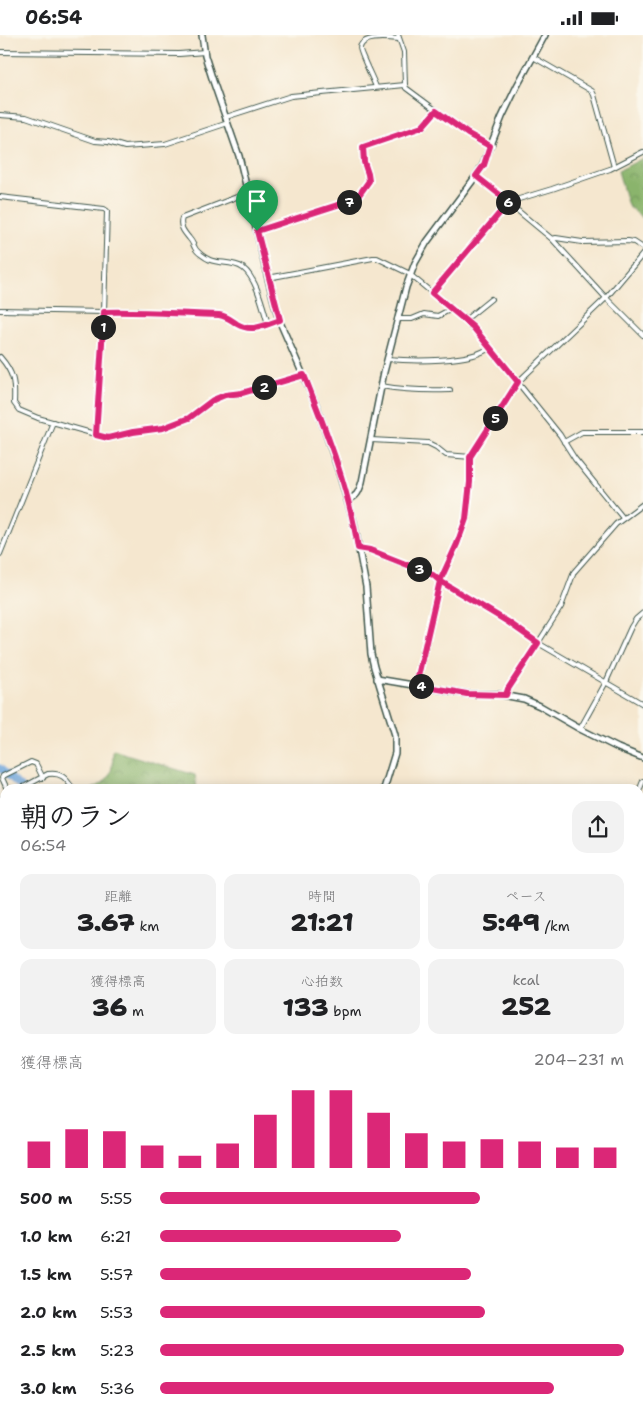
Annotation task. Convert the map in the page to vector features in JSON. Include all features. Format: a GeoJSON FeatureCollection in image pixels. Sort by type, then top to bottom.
{"type":"FeatureCollection","features":[{"type":"Feature","properties":{"kind":"street"},"geometry":{"type":"LineString","coordinates":[[202,35],[213,81],[239,155],[268,278],[280,320],[288,343],[317,407],[348,499],[354,523],[368,599],[370,646],[377,679],[392,724],[395,743],[393,761],[386,784]]}},
{"type":"Feature","properties":{"kind":"street"},"geometry":{"type":"LineString","coordinates":[[348,499],[356,497],[359,491],[387,359],[397,319],[415,263],[427,242],[484,165],[490,146],[512,97],[545,35]]}},
{"type":"Feature","properties":{"kind":"street"},"geometry":{"type":"LineString","coordinates":[[376,87],[360,52],[360,46],[372,37],[398,37],[403,45],[405,85],[408,89],[468,134],[490,146]]}},
{"type":"Feature","properties":{"kind":"street"},"geometry":{"type":"LineString","coordinates":[[0,52],[179,54],[205,52]]}},
{"type":"Feature","properties":{"kind":"street"},"geometry":{"type":"LineString","coordinates":[[533,57],[592,91],[614,167]]}},
{"type":"Feature","properties":{"kind":"street"},"geometry":{"type":"LineString","coordinates":[[0,115],[26,117],[95,141],[127,147],[165,144],[290,96],[405,85]]}},
{"type":"Feature","properties":{"kind":"street"},"geometry":{"type":"LineString","coordinates":[[257,231],[356,199],[369,181],[364,162],[363,147],[422,127],[436,111]]}},
{"type":"Feature","properties":{"kind":"street"},"geometry":{"type":"LineString","coordinates":[[432,293],[509,202],[553,189],[614,167],[643,152]]}},
{"type":"Feature","properties":{"kind":"street"},"geometry":{"type":"LineString","coordinates":[[476,176],[552,239],[643,335]]}},
{"type":"Feature","properties":{"kind":"street"},"geometry":{"type":"LineString","coordinates":[[247,193],[182,218],[180,221],[184,232],[197,251],[213,261],[236,264],[248,273],[268,324]]}},
{"type":"Feature","properties":{"kind":"street"},"geometry":{"type":"LineString","coordinates":[[0,197],[104,209],[107,211],[104,312],[96,435]]}},
{"type":"Feature","properties":{"kind":"street"},"geometry":{"type":"LineString","coordinates":[[552,239],[589,243],[628,241],[634,242],[643,248]]}},
{"type":"Feature","properties":{"kind":"street"},"geometry":{"type":"LineString","coordinates":[[416,685],[440,581],[466,519],[470,482],[470,457],[518,382],[606,298],[643,254]]}},
{"type":"Feature","properties":{"kind":"street"},"geometry":{"type":"LineString","coordinates":[[268,278],[373,258],[377,258],[410,275],[465,320],[490,347],[560,435],[575,459],[623,518]]}},
{"type":"Feature","properties":{"kind":"street"},"geometry":{"type":"LineString","coordinates":[[465,320],[491,299]]}},
{"type":"Feature","properties":{"kind":"street"},"geometry":{"type":"LineString","coordinates":[[397,319],[412,319],[424,314],[438,316],[451,309]]}},
{"type":"Feature","properties":{"kind":"street"},"geometry":{"type":"LineString","coordinates":[[0,310],[138,311],[219,315],[225,316],[238,325],[249,329],[256,329],[280,320]]}},
{"type":"Feature","properties":{"kind":"street"},"geometry":{"type":"LineString","coordinates":[[387,359],[441,359],[476,355],[490,347]]}},
{"type":"Feature","properties":{"kind":"street"},"geometry":{"type":"LineString","coordinates":[[0,357],[9,368],[13,379],[15,406],[22,412],[108,438],[163,428],[189,418],[213,400],[225,395],[242,393],[304,375]]}},
{"type":"Feature","properties":{"kind":"street"},"geometry":{"type":"LineString","coordinates":[[381,386],[427,391],[450,390]]}},
{"type":"Feature","properties":{"kind":"street"},"geometry":{"type":"LineString","coordinates":[[0,554],[52,422]]}},
{"type":"Feature","properties":{"kind":"street"},"geometry":{"type":"LineString","coordinates":[[564,442],[582,432],[643,432]]}},
{"type":"Feature","properties":{"kind":"street"},"geometry":{"type":"LineString","coordinates":[[371,440],[428,443],[446,455],[470,457]]}},
{"type":"Feature","properties":{"kind":"street"},"geometry":{"type":"LineString","coordinates":[[506,695],[561,607],[574,572],[616,523],[643,504]]}},
{"type":"Feature","properties":{"kind":"street"},"geometry":{"type":"LineString","coordinates":[[358,548],[370,550],[425,571],[508,622],[538,643],[643,704]]}},
{"type":"Feature","properties":{"kind":"street"},"geometry":{"type":"LineString","coordinates":[[580,729],[606,682],[634,622],[643,613]]}},
{"type":"Feature","properties":{"kind":"street"},"geometry":{"type":"LineString","coordinates":[[377,679],[467,694],[506,695],[524,699],[540,705],[580,729],[618,748],[643,758]]}},
{"type":"Feature","properties":{"kind":"street"},"geometry":{"type":"LineString","coordinates":[[5,784],[2,776],[31,762],[36,764],[43,778]]}},
{"type":"Feature","properties":{"kind":"street"},"geometry":{"type":"LineString","coordinates":[[30,784],[53,774],[61,775],[69,784]]}},
{"type":"Feature","properties":{"kind":"green space"},"geometry":{"type":"Polygon","coordinates":[[[643,158],[643,218],[628,206],[618,171],[643,158]]]}},
{"type":"Feature","properties":{"kind":"green space"},"geometry":{"type":"Polygon","coordinates":[[[113,750],[195,775],[196,784],[102,784],[110,774],[113,763],[113,750]]]}},
{"type":"Feature","properties":{"kind":"waterway"},"geometry":{"type":"LineString","coordinates":[[0,768],[18,784]]}},
{"type":"Feature","properties":{"kind":"route"},"geometry":{"type":"LineString","coordinates":[[257,231],[280,320],[256,329],[246,329],[225,316],[219,315],[138,311],[104,312],[96,435],[108,438],[163,428],[189,418],[213,400],[225,395],[242,393],[304,375],[317,407],[348,499],[358,548],[370,550],[433,575],[440,581],[508,622],[538,643],[506,695],[467,694],[416,685],[440,581],[466,519],[470,482],[470,457],[518,382],[473,327],[432,293],[509,202],[476,176],[484,165],[490,146],[468,134],[436,111],[422,127],[364,145],[362,149],[369,181],[356,199],[257,231]]}}]}
